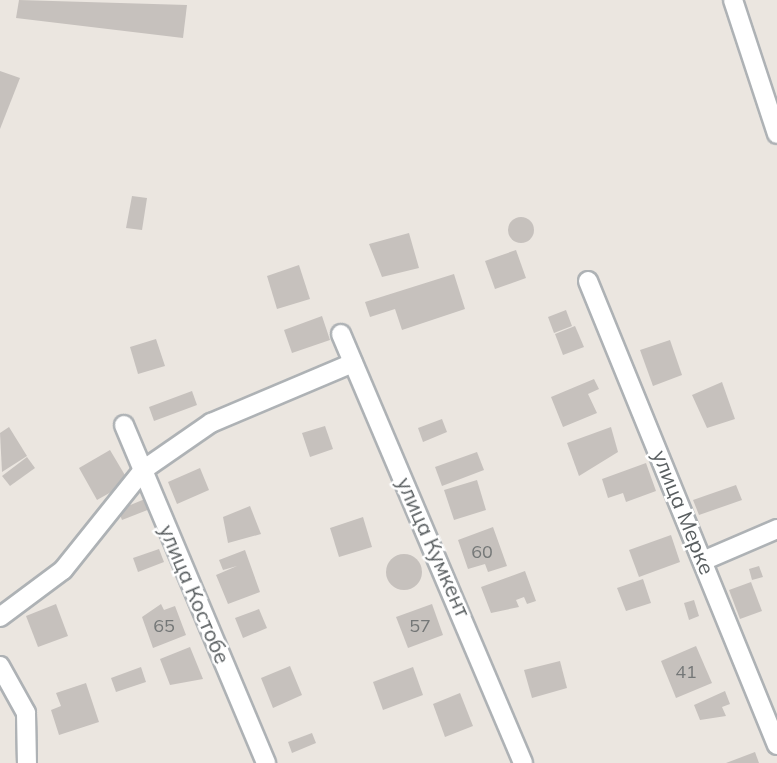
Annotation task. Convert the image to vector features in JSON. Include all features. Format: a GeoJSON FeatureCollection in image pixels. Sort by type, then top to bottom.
{"type":"FeatureCollection","features":[{"type":"Feature","properties":{"kind":"street"},"geometry":{"type":"LineString","coordinates":[[733,0],[777,134]]}},
{"type":"Feature","properties":{"kind":"street","name":"улица Мерке"},"geometry":{"type":"LineString","coordinates":[[588,281],[705,560],[777,745]]}},
{"type":"Feature","properties":{"kind":"street","name":"улица Кумкент"},"geometry":{"type":"LineString","coordinates":[[341,334],[523,763]]}},
{"type":"Feature","properties":{"kind":"street"},"geometry":{"type":"LineString","coordinates":[[0,617],[62,570],[143,470],[211,423],[353,363]]}},
{"type":"Feature","properties":{"kind":"street","name":"улица Костобе"},"geometry":{"type":"LineString","coordinates":[[124,425],[266,763]]}},
{"type":"Feature","properties":{"kind":"street"},"geometry":{"type":"LineString","coordinates":[[705,560],[777,529]]}},
{"type":"Feature","properties":{"kind":"street"},"geometry":{"type":"LineString","coordinates":[[0,666],[26,713],[27,763]]}},
{"type":"Feature","properties":{"kind":"building"},"geometry":{"type":"Polygon","coordinates":[[[19,0],[187,5],[183,38],[16,18],[19,0]]]}},
{"type":"Feature","properties":{"kind":"building"},"geometry":{"type":"Polygon","coordinates":[[[0,71],[20,78],[0,129],[0,71]]]}},
{"type":"Feature","properties":{"kind":"building"},"geometry":{"type":"Polygon","coordinates":[[[132,196],[147,198],[142,230],[126,228],[132,196]]]}},
{"type":"Feature","properties":{"kind":"building"},"geometry":{"type":"Polygon","coordinates":[[[521,217],[530,221],[534,230],[530,239],[521,243],[512,239],[508,230],[512,221],[521,217]]]}},
{"type":"Feature","properties":{"kind":"building"},"geometry":{"type":"Polygon","coordinates":[[[409,233],[419,268],[382,277],[369,244],[409,233]]]}},
{"type":"Feature","properties":{"kind":"building"},"geometry":{"type":"Polygon","coordinates":[[[516,250],[526,278],[495,289],[485,261],[516,250]]]}},
{"type":"Feature","properties":{"kind":"building"},"geometry":{"type":"Polygon","coordinates":[[[299,265],[310,299],[277,309],[267,276],[299,265]]]}},
{"type":"Feature","properties":{"kind":"building"},"geometry":{"type":"Polygon","coordinates":[[[454,274],[465,309],[402,330],[395,309],[370,317],[365,302],[454,274]]]}},
{"type":"Feature","properties":{"kind":"building"},"geometry":{"type":"Polygon","coordinates":[[[566,310],[572,326],[554,333],[548,317],[566,310]]]}},
{"type":"Feature","properties":{"kind":"building"},"geometry":{"type":"Polygon","coordinates":[[[322,316],[330,340],[292,353],[284,330],[322,316]]]}},
{"type":"Feature","properties":{"kind":"building"},"geometry":{"type":"Polygon","coordinates":[[[575,326],[584,347],[563,355],[555,334],[575,326]]]}},
{"type":"Feature","properties":{"kind":"building"},"geometry":{"type":"Polygon","coordinates":[[[156,339],[165,366],[138,374],[130,347],[156,339]]]}},
{"type":"Feature","properties":{"kind":"building"},"geometry":{"type":"Polygon","coordinates":[[[670,340],[682,375],[653,386],[640,350],[670,340]]]}},
{"type":"Feature","properties":{"kind":"building"},"geometry":{"type":"Polygon","coordinates":[[[594,379],[599,389],[588,394],[597,413],[563,427],[551,397],[594,379]]]}},
{"type":"Feature","properties":{"kind":"building"},"geometry":{"type":"Polygon","coordinates":[[[722,382],[735,419],[707,428],[692,395],[722,382]]]}},
{"type":"Feature","properties":{"kind":"building"},"geometry":{"type":"Polygon","coordinates":[[[192,391],[197,405],[154,421],[149,407],[192,391]]]}},
{"type":"Feature","properties":{"kind":"building"},"geometry":{"type":"Polygon","coordinates":[[[442,419],[447,432],[423,442],[418,428],[442,419]]]}},
{"type":"Feature","properties":{"kind":"building"},"geometry":{"type":"Polygon","coordinates":[[[325,426],[333,449],[310,457],[302,433],[325,426]]]}},
{"type":"Feature","properties":{"kind":"building"},"geometry":{"type":"Polygon","coordinates":[[[9,427],[27,456],[2,472],[0,433],[9,427]]]}},
{"type":"Feature","properties":{"kind":"building"},"geometry":{"type":"Polygon","coordinates":[[[611,427],[618,452],[579,476],[567,443],[611,427]]]}},
{"type":"Feature","properties":{"kind":"building"},"geometry":{"type":"Polygon","coordinates":[[[110,450],[129,482],[97,500],[79,468],[110,450]]]}},
{"type":"Feature","properties":{"kind":"building"},"geometry":{"type":"Polygon","coordinates":[[[477,452],[484,470],[442,486],[435,467],[477,452]]]}},
{"type":"Feature","properties":{"kind":"building"},"geometry":{"type":"Polygon","coordinates":[[[27,457],[35,468],[10,486],[2,476],[27,457]]]}},
{"type":"Feature","properties":{"kind":"building"},"geometry":{"type":"Polygon","coordinates":[[[646,463],[656,491],[626,502],[623,493],[608,498],[602,479],[646,463]]]}},
{"type":"Feature","properties":{"kind":"building"},"geometry":{"type":"Polygon","coordinates":[[[200,468],[209,490],[177,504],[168,482],[200,468]]]}},
{"type":"Feature","properties":{"kind":"building"},"geometry":{"type":"Polygon","coordinates":[[[477,480],[486,510],[454,520],[444,490],[477,480]]]}},
{"type":"Feature","properties":{"kind":"building"},"geometry":{"type":"Polygon","coordinates":[[[736,485],[742,500],[699,515],[693,500],[736,485]]]}},
{"type":"Feature","properties":{"kind":"building"},"geometry":{"type":"Polygon","coordinates":[[[145,499],[150,509],[122,520],[118,510],[145,499]]]}},
{"type":"Feature","properties":{"kind":"building"},"geometry":{"type":"Polygon","coordinates":[[[250,506],[261,534],[228,543],[223,517],[250,506]]]}},
{"type":"Feature","properties":{"kind":"building"},"geometry":{"type":"Polygon","coordinates":[[[363,517],[372,547],[339,557],[330,528],[363,517]]]}},
{"type":"Feature","properties":{"kind":"building"},"geometry":{"type":"Polygon","coordinates":[[[493,527],[507,566],[488,572],[485,564],[468,569],[458,540],[493,527]]]}},
{"type":"Feature","properties":{"kind":"building"},"geometry":{"type":"Polygon","coordinates":[[[671,535],[680,562],[639,577],[629,550],[671,535]]]}},
{"type":"Feature","properties":{"kind":"building"},"geometry":{"type":"Polygon","coordinates":[[[159,549],[164,562],[138,572],[133,558],[159,549]]]}},
{"type":"Feature","properties":{"kind":"building"},"geometry":{"type":"Polygon","coordinates":[[[245,550],[260,592],[228,604],[216,575],[237,566],[223,570],[219,560],[245,550]]]}},
{"type":"Feature","properties":{"kind":"building"},"geometry":{"type":"Polygon","coordinates":[[[404,554],[417,559],[422,572],[417,585],[404,590],[391,585],[386,572],[391,559],[404,554]]]}},
{"type":"Feature","properties":{"kind":"building"},"geometry":{"type":"Polygon","coordinates":[[[759,566],[763,577],[752,580],[749,569],[759,566]]]}},
{"type":"Feature","properties":{"kind":"building"},"geometry":{"type":"Polygon","coordinates":[[[525,571],[536,601],[527,604],[524,597],[516,600],[519,607],[491,613],[481,587],[525,571]]]}},
{"type":"Feature","properties":{"kind":"building"},"geometry":{"type":"Polygon","coordinates":[[[643,579],[651,603],[626,611],[617,588],[643,579]]]}},
{"type":"Feature","properties":{"kind":"building"},"geometry":{"type":"Polygon","coordinates":[[[751,582],[762,611],[740,619],[729,590],[751,582]]]}},
{"type":"Feature","properties":{"kind":"building"},"geometry":{"type":"Polygon","coordinates":[[[694,600],[699,616],[689,620],[684,603],[694,600]]]}},
{"type":"Feature","properties":{"kind":"building"},"geometry":{"type":"Polygon","coordinates":[[[56,604],[68,636],[38,647],[26,616],[56,604]]]}},
{"type":"Feature","properties":{"kind":"building"},"geometry":{"type":"Polygon","coordinates":[[[161,604],[164,610],[175,606],[186,635],[153,648],[142,617],[161,604]]]}},
{"type":"Feature","properties":{"kind":"building"},"geometry":{"type":"Polygon","coordinates":[[[432,604],[443,635],[408,648],[396,617],[432,604]]]}},
{"type":"Feature","properties":{"kind":"building"},"geometry":{"type":"Polygon","coordinates":[[[259,609],[267,628],[243,638],[235,618],[259,609]]]}},
{"type":"Feature","properties":{"kind":"building"},"geometry":{"type":"Polygon","coordinates":[[[696,646],[712,683],[676,698],[661,661],[696,646]]]}},
{"type":"Feature","properties":{"kind":"building"},"geometry":{"type":"Polygon","coordinates":[[[190,647],[203,679],[170,685],[160,659],[190,647]]]}},
{"type":"Feature","properties":{"kind":"building"},"geometry":{"type":"Polygon","coordinates":[[[560,661],[567,688],[532,698],[524,670],[560,661]]]}},
{"type":"Feature","properties":{"kind":"building"},"geometry":{"type":"Polygon","coordinates":[[[290,666],[302,695],[273,708],[261,678],[290,666]]]}},
{"type":"Feature","properties":{"kind":"building"},"geometry":{"type":"Polygon","coordinates":[[[141,667],[146,682],[116,692],[111,678],[141,667]]]}},
{"type":"Feature","properties":{"kind":"building"},"geometry":{"type":"Polygon","coordinates":[[[413,667],[423,695],[383,710],[373,682],[413,667]]]}},
{"type":"Feature","properties":{"kind":"building"},"geometry":{"type":"Polygon","coordinates":[[[86,683],[99,722],[59,735],[51,710],[61,706],[56,693],[86,683]]]}},
{"type":"Feature","properties":{"kind":"building"},"geometry":{"type":"Polygon","coordinates":[[[725,691],[730,704],[722,707],[726,716],[700,720],[694,705],[725,691]]]}},
{"type":"Feature","properties":{"kind":"building"},"geometry":{"type":"Polygon","coordinates":[[[460,693],[473,726],[445,737],[433,704],[460,693]]]}},
{"type":"Feature","properties":{"kind":"building"},"geometry":{"type":"Polygon","coordinates":[[[312,733],[316,743],[292,753],[288,742],[312,733]]]}},
{"type":"Feature","properties":{"kind":"building"},"geometry":{"type":"Polygon","coordinates":[[[755,752],[759,763],[726,763],[755,752]]]}}]}
